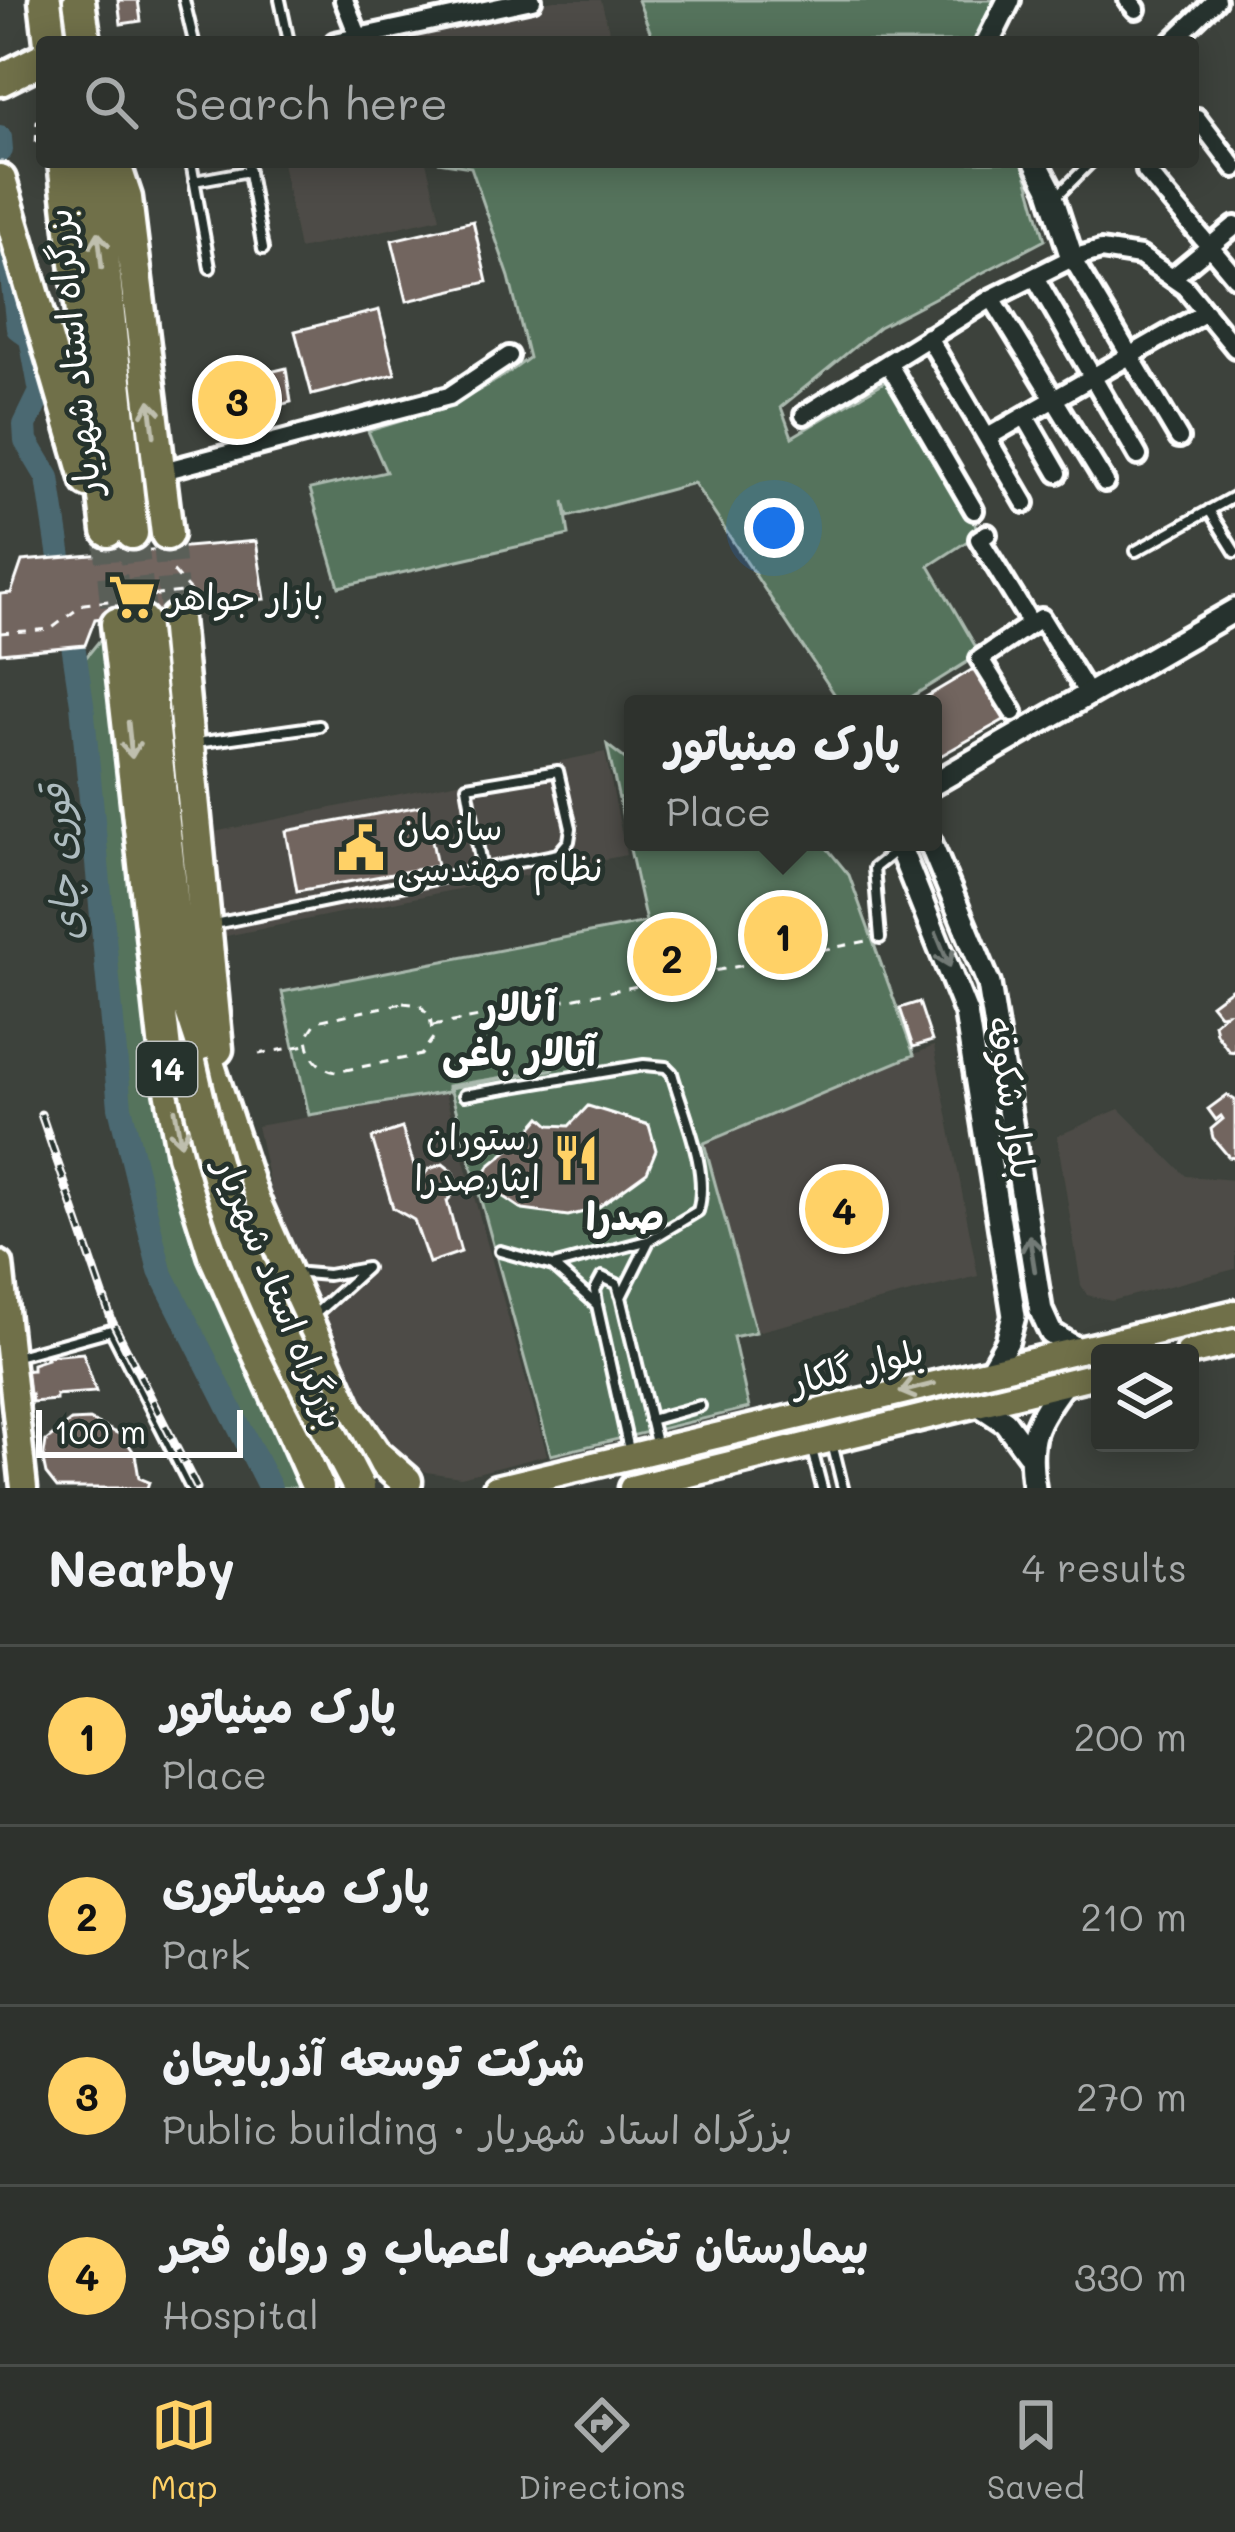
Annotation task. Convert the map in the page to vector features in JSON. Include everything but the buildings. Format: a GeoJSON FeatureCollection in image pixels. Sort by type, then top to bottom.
{"type":"FeatureCollection","features":[{"type":"Feature","properties":{"kind":"highway"},"geometry":{"type":"LineString","coordinates":[[45,0],[49,36]]}},
{"type":"Feature","properties":{"kind":"highway"},"geometry":{"type":"LineString","coordinates":[[79,0],[84,36]]}},
{"type":"Feature","properties":{"kind":"highway"},"geometry":{"type":"LineString","coordinates":[[0,80],[36,62]]}},
{"type":"Feature","properties":{"kind":"highway"},"geometry":{"type":"LineString","coordinates":[[65,168],[120,532]]}},
{"type":"Feature","properties":{"kind":"highway","name":"بزرگراه استاد شهریار"},"geometry":{"type":"LineString","coordinates":[[93,168],[120,532]]}},
{"type":"Feature","properties":{"kind":"highway"},"geometry":{"type":"LineString","coordinates":[[116,168],[126,198],[167,534]]}},
{"type":"Feature","properties":{"kind":"highway"},"geometry":{"type":"LineString","coordinates":[[0,180],[73,431],[120,532]]}},
{"type":"Feature","properties":{"kind":"highway"},"geometry":{"type":"LineString","coordinates":[[180,616],[197,736],[221,1097]]}},
{"type":"Feature","properties":{"kind":"highway","name":"بزرگراه استاد شهریار"},"geometry":{"type":"LineString","coordinates":[[317,1488],[214,1254],[183,1155],[167,1068],[129,622],[190,1062],[215,1168],[260,1292],[359,1488]]}},
{"type":"Feature","properties":{"kind":"highway"},"geometry":{"type":"LineString","coordinates":[[181,981],[221,1097]]}},
{"type":"Feature","properties":{"kind":"highway","name":"14"},"geometry":{"type":"LineString","coordinates":[[221,1097],[253,1199],[348,1413]]}},
{"type":"Feature","properties":{"kind":"highway"},"geometry":{"type":"LineString","coordinates":[[295,1438],[316,1446],[327,1444],[345,1431],[348,1413]]}},
{"type":"Feature","properties":{"kind":"highway"},"geometry":{"type":"LineString","coordinates":[[348,1413],[376,1455],[413,1485]]}},
{"type":"Feature","properties":{"kind":"highway"},"geometry":{"type":"LineString","coordinates":[[333,1488],[346,1480],[413,1485]]}},
{"type":"Feature","properties":{"kind":"main road"},"geometry":{"type":"LineString","coordinates":[[991,36],[1009,0]]}},
{"type":"Feature","properties":{"kind":"main road"},"geometry":{"type":"LineString","coordinates":[[1039,168],[1072,258]]}},
{"type":"Feature","properties":{"kind":"main road"},"geometry":{"type":"LineString","coordinates":[[942,779],[1235,610]]}},
{"type":"Feature","properties":{"kind":"main road","name":"بلوار شکوفه"},"geometry":{"type":"LineString","coordinates":[[905,851],[966,1013],[1015,1316]]}},
{"type":"Feature","properties":{"kind":"main road","name":"بلوار شکوفه"},"geometry":{"type":"LineString","coordinates":[[934,851],[989,985],[1041,1311]]}},
{"type":"Feature","properties":{"kind":"main road"},"geometry":{"type":"LineString","coordinates":[[0,1264],[24,1488]]}},
{"type":"Feature","properties":{"kind":"main road"},"geometry":{"type":"LineString","coordinates":[[990,1371],[1015,1316],[1029,1322],[1041,1311],[1051,1333],[1080,1351]]}},
{"type":"Feature","properties":{"kind":"main road","name":"بلوار گلکار"},"geometry":{"type":"LineString","coordinates":[[496,1488],[1235,1313]]}},
{"type":"Feature","properties":{"kind":"main road"},"geometry":{"type":"LineString","coordinates":[[1199,1350],[1235,1342]]}},
{"type":"Feature","properties":{"kind":"main road","name":"بلوار گلکار"},"geometry":{"type":"LineString","coordinates":[[632,1488],[1091,1377]]}},
{"type":"Feature","properties":{"kind":"main road"},"geometry":{"type":"LineString","coordinates":[[1034,1488],[1028,1453],[1039,1417],[1064,1383]]}},
{"type":"Feature","properties":{"kind":"main road"},"geometry":{"type":"LineString","coordinates":[[978,1404],[1005,1422],[1028,1453]]}},
{"type":"Feature","properties":{"kind":"street"},"geometry":{"type":"LineString","coordinates":[[344,0],[358,36]]}},
{"type":"Feature","properties":{"kind":"street"},"geometry":{"type":"LineString","coordinates":[[368,36],[532,0]]}},
{"type":"Feature","properties":{"kind":"street"},"geometry":{"type":"LineString","coordinates":[[1178,36],[1216,0]]}},
{"type":"Feature","properties":{"kind":"street"},"geometry":{"type":"LineString","coordinates":[[1199,121],[1235,168]]}},
{"type":"Feature","properties":{"kind":"street"},"geometry":{"type":"LineString","coordinates":[[1146,171],[1235,277]]}},
{"type":"Feature","properties":{"kind":"street"},"geometry":{"type":"LineString","coordinates":[[1172,278],[1235,226]]}},
{"type":"Feature","properties":{"kind":"street"},"geometry":{"type":"LineString","coordinates":[[803,415],[992,298],[1072,258],[1101,250],[1140,256],[1172,278],[1235,348]]}},
{"type":"Feature","properties":{"kind":"street"},"geometry":{"type":"LineString","coordinates":[[1072,258],[1179,438]]}},
{"type":"Feature","properties":{"kind":"street"},"geometry":{"type":"LineString","coordinates":[[1035,277],[1138,456]]}},
{"type":"Feature","properties":{"kind":"street"},"geometry":{"type":"LineString","coordinates":[[992,298],[1105,482]]}},
{"type":"Feature","properties":{"kind":"street"},"geometry":{"type":"LineString","coordinates":[[988,437],[1206,311]]}},
{"type":"Feature","properties":{"kind":"street"},"geometry":{"type":"LineString","coordinates":[[928,337],[1024,503]]}},
{"type":"Feature","properties":{"kind":"street"},"geometry":{"type":"LineString","coordinates":[[159,472],[449,395],[509,356]]}},
{"type":"Feature","properties":{"kind":"street"},"geometry":{"type":"LineString","coordinates":[[887,363],[974,510]]}},
{"type":"Feature","properties":{"kind":"street"},"geometry":{"type":"LineString","coordinates":[[1025,416],[1058,473]]}},
{"type":"Feature","properties":{"kind":"street"},"geometry":{"type":"LineString","coordinates":[[987,533],[979,539],[1031,624]]}},
{"type":"Feature","properties":{"kind":"street"},"geometry":{"type":"LineString","coordinates":[[1013,712],[980,659],[1041,618],[1088,694]]}},
{"type":"Feature","properties":{"kind":"lane"},"geometry":{"type":"LineString","coordinates":[[184,0],[193,36]]}},
{"type":"Feature","properties":{"kind":"lane"},"geometry":{"type":"LineString","coordinates":[[280,0],[288,36]]}},
{"type":"Feature","properties":{"kind":"lane"},"geometry":{"type":"LineString","coordinates":[[191,168],[210,268]]}},
{"type":"Feature","properties":{"kind":"lane"},"geometry":{"type":"LineString","coordinates":[[194,181],[241,168]]}},
{"type":"Feature","properties":{"kind":"lane"},"geometry":{"type":"LineString","coordinates":[[248,168],[263,249]]}},
{"type":"Feature","properties":{"kind":"lane"},"geometry":{"type":"LineString","coordinates":[[1053,199],[1085,168]]}},
{"type":"Feature","properties":{"kind":"lane"},"geometry":{"type":"LineString","coordinates":[[1136,551],[1235,496]]}},
{"type":"Feature","properties":{"kind":"lane"},"geometry":{"type":"LineString","coordinates":[[1210,510],[1235,552]]}},
{"type":"Feature","properties":{"kind":"lane"},"geometry":{"type":"LineString","coordinates":[[180,616],[194,677]]}},
{"type":"Feature","properties":{"kind":"lane"},"geometry":{"type":"LineString","coordinates":[[197,736],[320,726]]}},
{"type":"Feature","properties":{"kind":"lane"},"geometry":{"type":"LineString","coordinates":[[206,925],[482,871],[558,854],[572,828],[558,771],[467,786],[482,871]]}},
{"type":"Feature","properties":{"kind":"lane"},"geometry":{"type":"LineString","coordinates":[[880,938],[874,868],[894,851]]}},
{"type":"Feature","properties":{"kind":"lane"},"geometry":{"type":"LineString","coordinates":[[464,1095],[644,1065],[666,1067],[677,1092],[702,1198],[698,1211],[650,1240],[553,1266]]}},
{"type":"Feature","properties":{"kind":"lane"},"geometry":{"type":"LineString","coordinates":[[621,1297],[650,1240]]}},
{"type":"Feature","properties":{"kind":"lane"},"geometry":{"type":"LineString","coordinates":[[500,1251],[553,1266],[597,1305]]}},
{"type":"Feature","properties":{"kind":"lane"},"geometry":{"type":"LineString","coordinates":[[285,1272],[328,1275],[366,1268],[308,1322]]}},
{"type":"Feature","properties":{"kind":"lane"},"geometry":{"type":"LineString","coordinates":[[631,1457],[597,1305],[596,1290],[602,1277],[617,1284],[658,1450]]}},
{"type":"Feature","properties":{"kind":"lane"},"geometry":{"type":"LineString","coordinates":[[10,1358],[111,1330],[191,1488]]}},
{"type":"Feature","properties":{"kind":"lane"},"geometry":{"type":"LineString","coordinates":[[650,1420],[700,1406]]}},
{"type":"Feature","properties":{"kind":"lane"},"geometry":{"type":"LineString","coordinates":[[821,1442],[822,1488]]}},
{"type":"Feature","properties":{"kind":"lane"},"geometry":{"type":"LineString","coordinates":[[821,1442],[843,1488]]}},
{"type":"Feature","properties":{"kind":"path"},"geometry":{"type":"LineString","coordinates":[[0,633],[51,629],[84,604],[190,591],[170,569]]}},
{"type":"Feature","properties":{"kind":"path"},"geometry":{"type":"LineString","coordinates":[[433,1026],[880,938]]}},
{"type":"Feature","properties":{"kind":"path"},"geometry":{"type":"LineString","coordinates":[[399,1004],[420,1005],[433,1026],[430,1048],[418,1058],[336,1072],[318,1064],[308,1045],[310,1029],[321,1018],[399,1004]]}},
{"type":"Feature","properties":{"kind":"path"},"geometry":{"type":"LineString","coordinates":[[259,1054],[308,1045]]}},
{"type":"Feature","properties":{"kind":"shaded area"},"geometry":{"type":"Polygon","coordinates":[[[554,0],[601,0],[610,36],[382,36],[554,0]]]}},
{"type":"Feature","properties":{"kind":"shaded area"},"geometry":{"type":"Polygon","coordinates":[[[283,168],[428,168],[440,218],[299,249],[283,168]]]}},
{"type":"Feature","properties":{"kind":"shaded area"},"geometry":{"type":"Polygon","coordinates":[[[605,752],[626,855],[221,937],[214,832],[605,752]]]}},
{"type":"Feature","properties":{"kind":"shaded area"},"geometry":{"type":"Polygon","coordinates":[[[934,1046],[978,1276],[756,1332],[704,1143],[934,1046]]]}},
{"type":"Feature","properties":{"kind":"shaded area"},"geometry":{"type":"Polygon","coordinates":[[[445,1094],[547,1455],[461,1477],[426,1472],[390,1445],[360,1404],[272,1196],[257,1126],[445,1094]]]}},
{"type":"Feature","properties":{"kind":"shaded area"},"geometry":{"type":"Polygon","coordinates":[[[1119,1109],[1186,1176],[1235,1180],[1235,1269],[1111,1301],[1087,1295],[1081,1285],[1057,1136],[1119,1109]]]}},
{"type":"Feature","properties":{"kind":"green space"},"geometry":{"type":"Polygon","coordinates":[[[638,0],[998,0],[978,36],[652,36],[638,0]]]}},
{"type":"Feature","properties":{"kind":"green space"},"geometry":{"type":"Polygon","coordinates":[[[471,168],[1025,168],[1045,240],[879,327],[781,407],[792,437],[891,378],[980,533],[929,566],[980,654],[914,695],[835,695],[694,483],[568,517],[564,501],[569,535],[339,587],[310,489],[386,472],[368,431],[452,403],[529,358],[509,277],[471,168]]]}},
{"type":"Feature","properties":{"kind":"green space"},"geometry":{"type":"Polygon","coordinates":[[[104,635],[163,1114],[311,1488],[278,1488],[163,1257],[127,1110],[83,661],[104,635]]]}},
{"type":"Feature","properties":{"kind":"green space"},"geometry":{"type":"Polygon","coordinates":[[[607,745],[624,758],[624,822],[607,745]]]}},
{"type":"Feature","properties":{"kind":"green space"},"geometry":{"type":"Polygon","coordinates":[[[630,851],[829,851],[849,875],[914,1055],[704,1143],[756,1332],[733,1337],[749,1408],[551,1455],[450,1088],[555,1069],[448,1086],[448,1092],[309,1115],[282,992],[646,922],[630,851]]]}},
{"type":"Feature","properties":{"kind":"waterway","name":"قوری چای"},"geometry":{"type":"LineString","coordinates":[[0,138],[1,150]]}},
{"type":"Feature","properties":{"kind":"waterway","name":"قوری چای"},"geometry":{"type":"LineString","coordinates":[[8,242],[18,328],[31,338],[41,392],[25,425],[26,441],[48,478],[82,704],[120,1107],[160,1271],[270,1488]]}},
{"type":"Feature","properties":{"kind":"tunnel"},"geometry":{"type":"LineString","coordinates":[[108,531],[117,624]]}},
{"type":"Feature","properties":{"kind":"tunnel"},"geometry":{"type":"LineString","coordinates":[[132,533],[142,621]]}},
{"type":"Feature","properties":{"kind":"tunnel"},"geometry":{"type":"LineString","coordinates":[[167,534],[176,619]]}},
{"type":"Feature","properties":{"kind":"railway"},"geometry":{"type":"LineString","coordinates":[[41,1114],[112,1321],[197,1488]]}},
{"type":"Feature","properties":{"kind":"place","name":"شرکت توسعه آذربایجان"},"geometry":{"type":"Point","coordinates":[237,400]}},
{"type":"Feature","properties":{"kind":"place","name":"بازار جواهر"},"geometry":{"type":"Point","coordinates":[132,597]}},
{"type":"Feature","properties":{"kind":"place","name":"سازمان نظام مهندسی"},"geometry":{"type":"Point","coordinates":[361,848]}},
{"type":"Feature","properties":{"kind":"place","name":"پارک مینیاتور"},"geometry":{"type":"Point","coordinates":[783,935]}},
{"type":"Feature","properties":{"kind":"place","name":"پارک مینیاتوری"},"geometry":{"type":"Point","coordinates":[672,957]}},
{"type":"Feature","properties":{"kind":"place","name":"رستوران ایثارصدرا"},"geometry":{"type":"Point","coordinates":[576,1158]}},
{"type":"Feature","properties":{"kind":"place","name":"بیمارستان تخصصی اعصاب و روان فجر"},"geometry":{"type":"Point","coordinates":[844,1209]}},
{"type":"Feature","properties":{"kind":"district","name":"آنالار آتالار باغی"},"geometry":{"type":"Point","coordinates":[519,1030]}},
{"type":"Feature","properties":{"kind":"district","name":"صدرا"},"geometry":{"type":"Point","coordinates":[625,1216]}}]}
